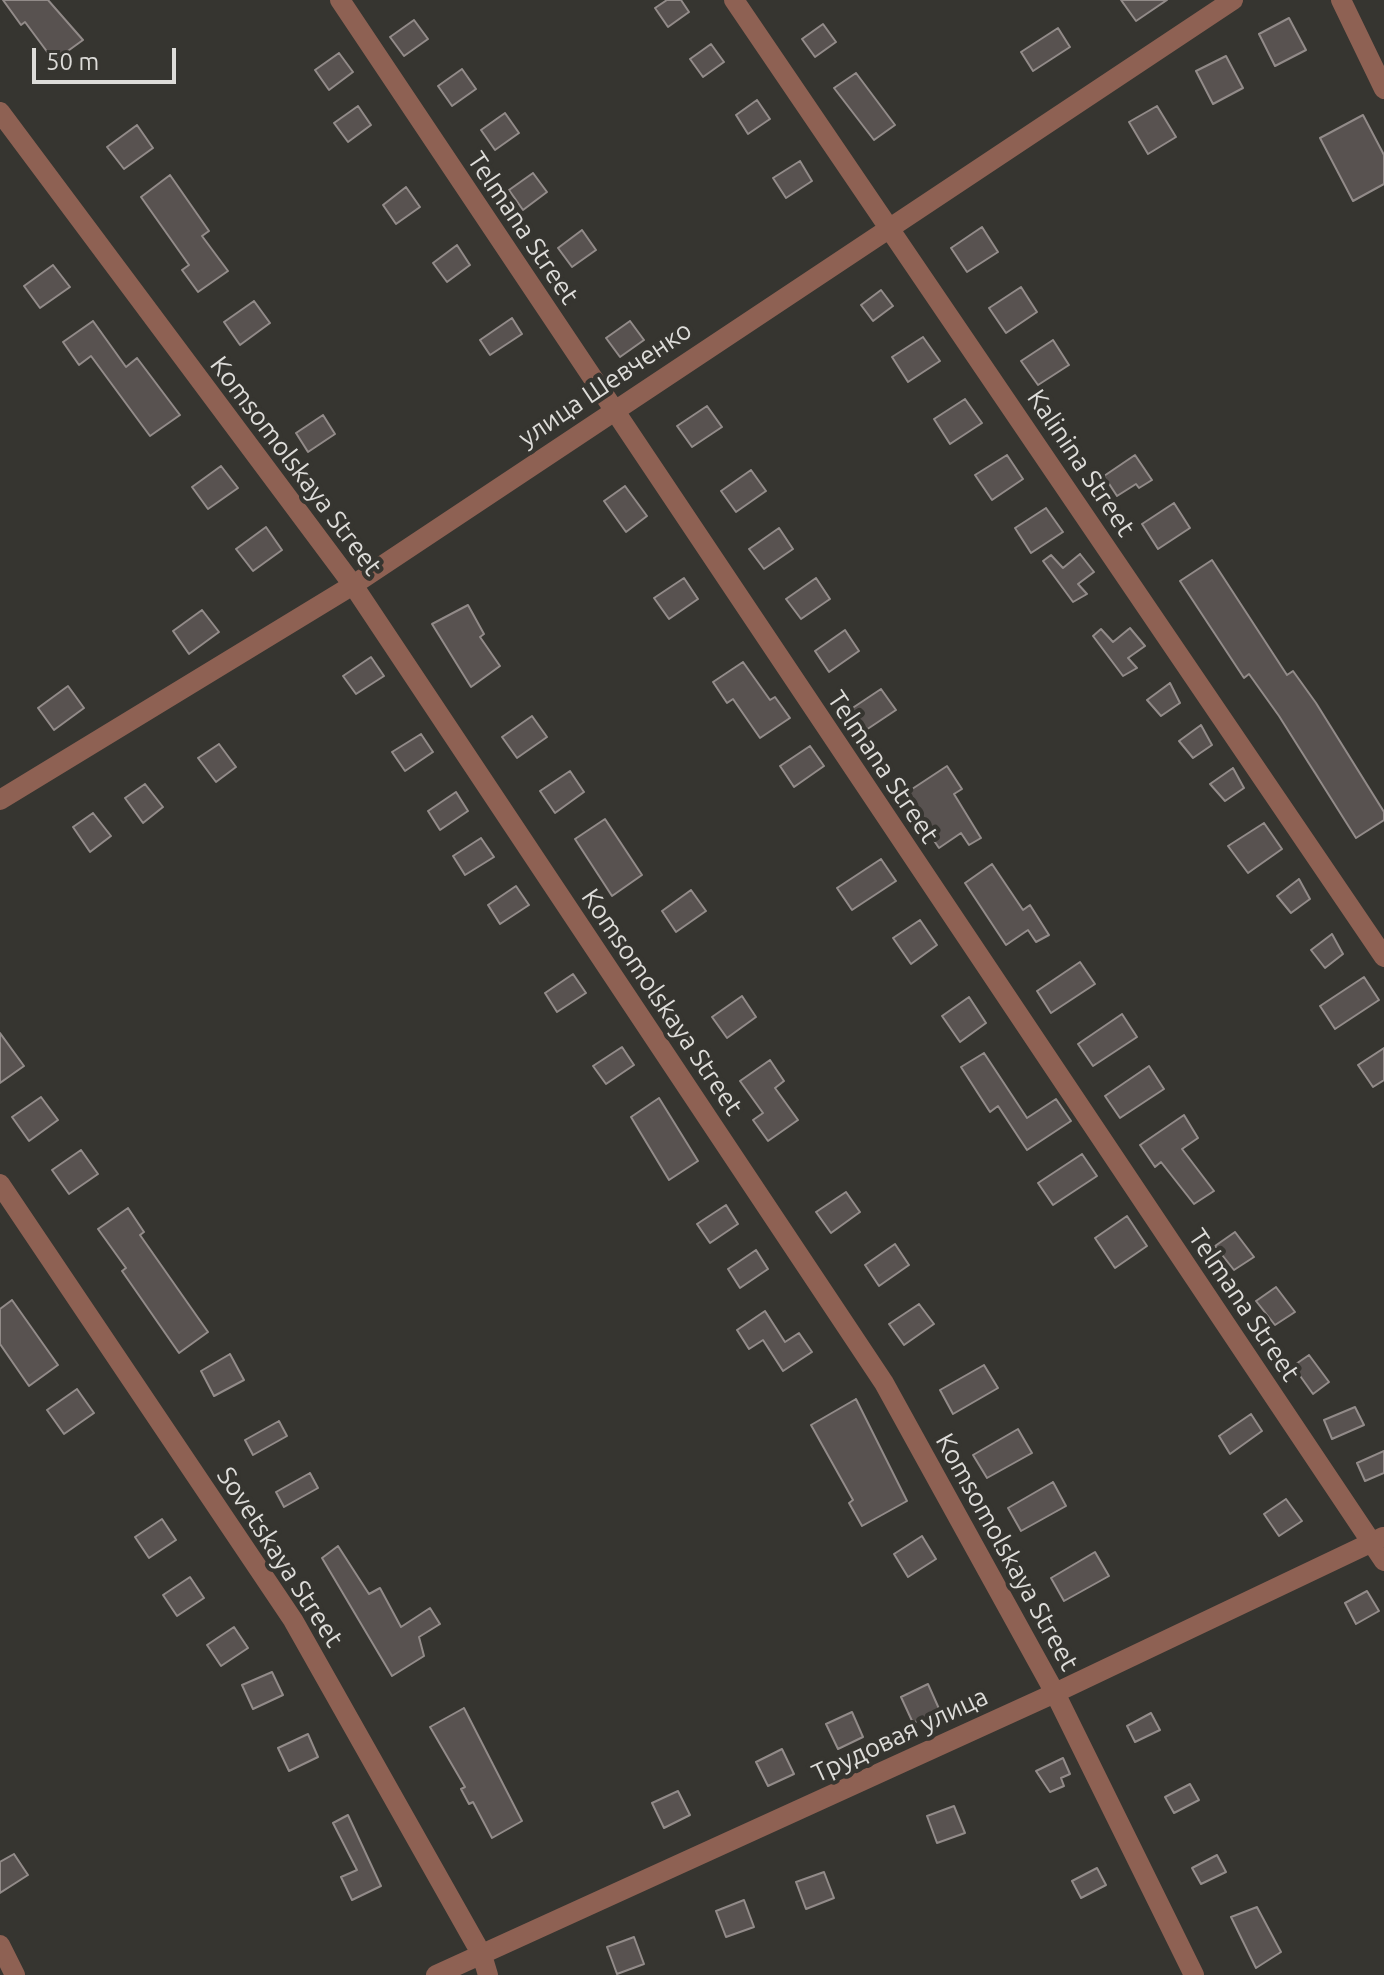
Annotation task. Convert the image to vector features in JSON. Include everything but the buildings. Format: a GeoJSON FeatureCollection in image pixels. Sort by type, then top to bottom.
{"type":"FeatureCollection","features":[{"type":"Feature","properties":{"kind":"street","name":"Telmana Street"},"geometry":{"type":"LineString","coordinates":[[340,0],[612,410],[1378,1539],[1384,1561]]}},
{"type":"Feature","properties":{"kind":"street","name":"Kalinina Street"},"geometry":{"type":"LineString","coordinates":[[734,0],[1384,957]]}},
{"type":"Feature","properties":{"kind":"street","name":"улица Шевченко"},"geometry":{"type":"LineString","coordinates":[[0,800],[353,585],[888,226],[1233,0]]}},
{"type":"Feature","properties":{"kind":"street"},"geometry":{"type":"LineString","coordinates":[[1341,0],[1384,89]]}},
{"type":"Feature","properties":{"kind":"street","name":"Komsomolskaya Street"},"geometry":{"type":"LineString","coordinates":[[0,112],[353,585],[884,1383],[1055,1693],[1194,1975]]}},
{"type":"Feature","properties":{"kind":"street","name":"Sovetskaya Street"},"geometry":{"type":"LineString","coordinates":[[0,1184],[293,1620],[485,1965]]}},
{"type":"Feature","properties":{"kind":"street","name":"Трудовая улица"},"geometry":{"type":"LineString","coordinates":[[436,1975],[485,1965],[1378,1539]]}},
{"type":"Feature","properties":{"kind":"street"},"geometry":{"type":"LineString","coordinates":[[0,1945],[15,1975]]}}]}
